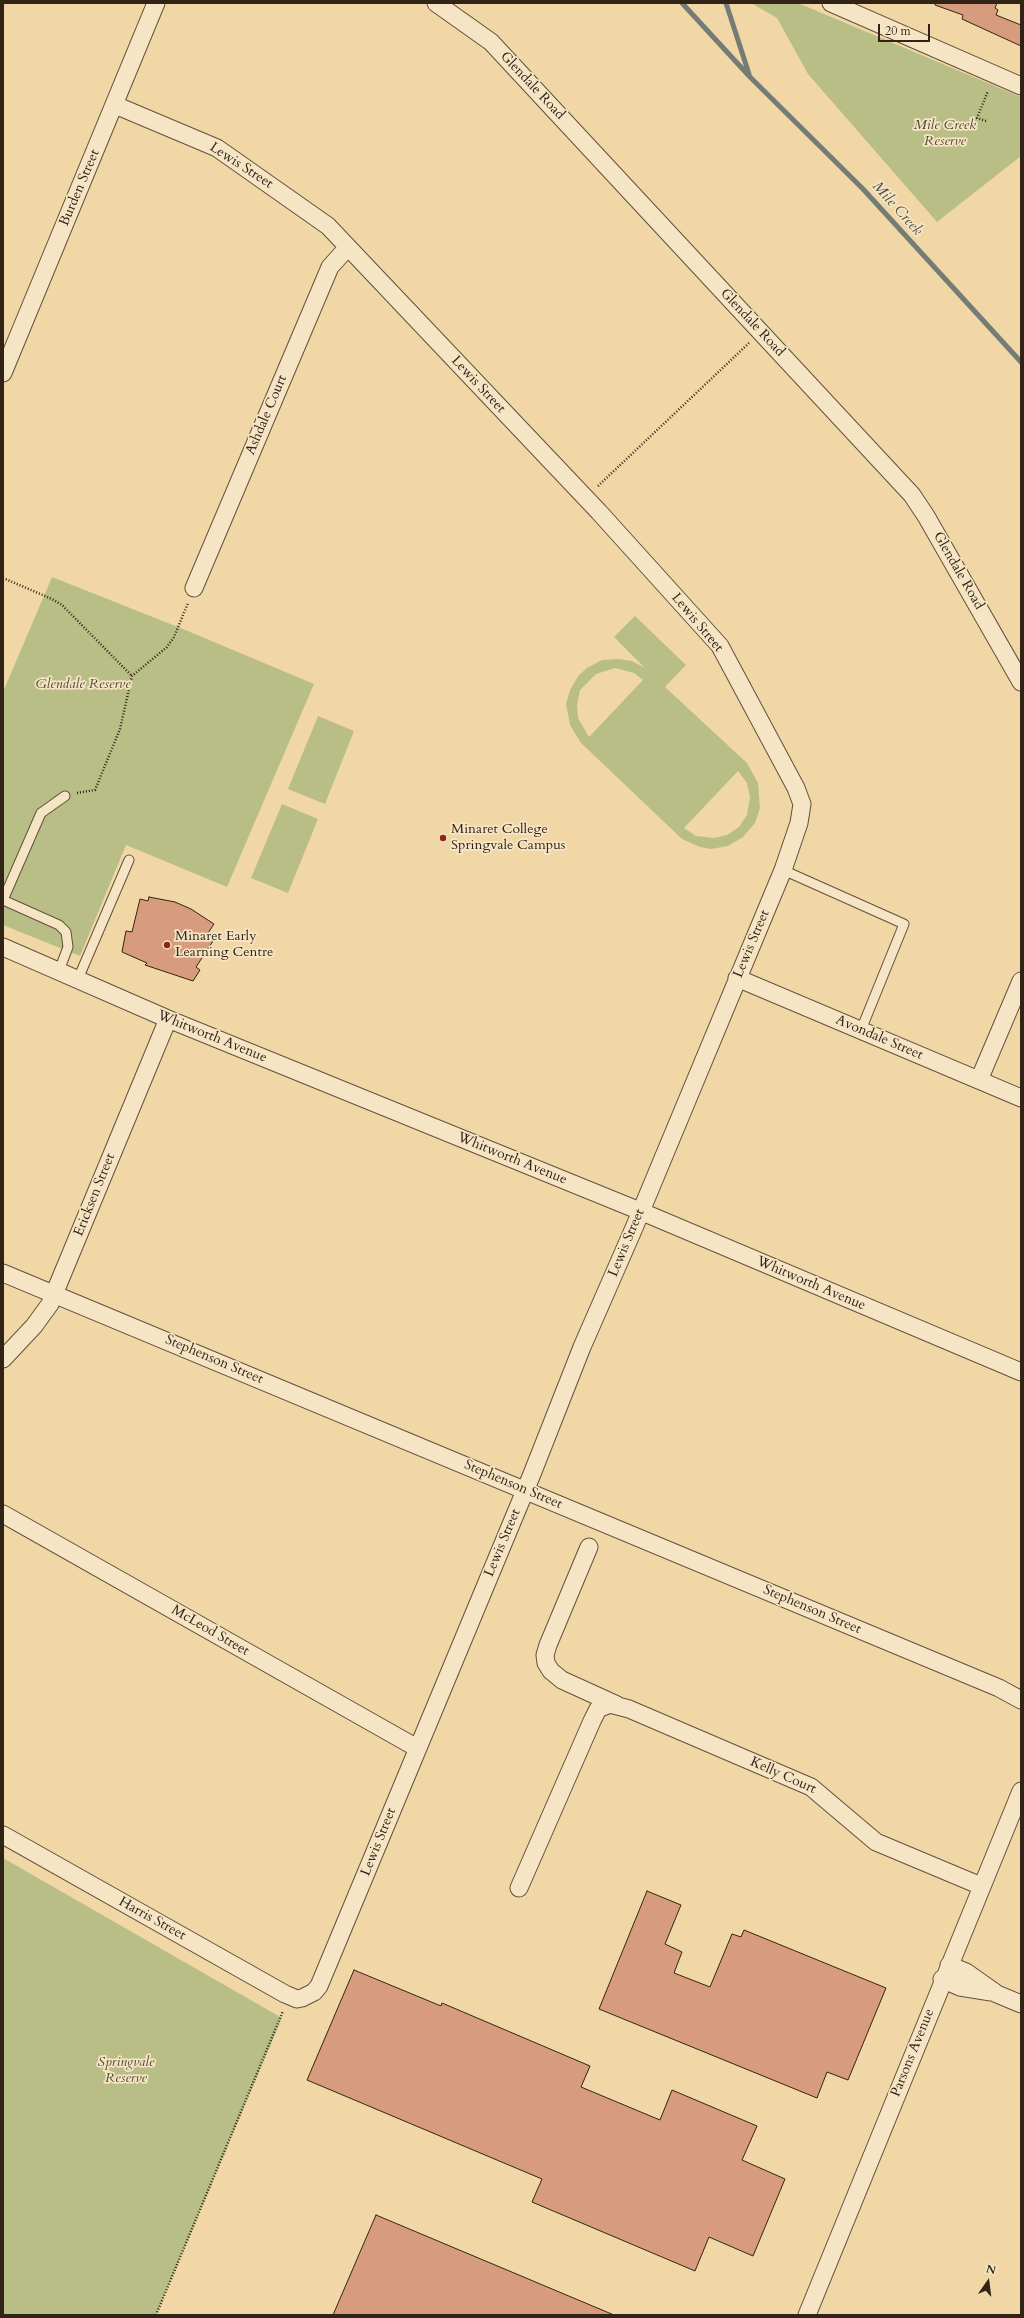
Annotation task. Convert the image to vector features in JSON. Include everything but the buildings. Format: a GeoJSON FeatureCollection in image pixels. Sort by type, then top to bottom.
{"type":"FeatureCollection","features":[{"type":"Feature","properties":{"kind":"street","name":"Burden Street"},"geometry":{"type":"LineString","coordinates":[[3,373],[156,3]]}},
{"type":"Feature","properties":{"kind":"street","name":"Glendale Road"},"geometry":{"type":"LineString","coordinates":[[436,3],[491,42],[912,495],[926,516],[1021,682]]}},
{"type":"Feature","properties":{"kind":"street"},"geometry":{"type":"LineString","coordinates":[[841,5],[1021,86]]}},
{"type":"Feature","properties":{"kind":"street","name":"Lewis Street"},"geometry":{"type":"LineString","coordinates":[[114,105],[218,148],[328,226],[599,512],[720,646],[796,788],[802,804],[799,823],[783,870],[582,1347],[322,1980],[314,1992],[302,1998]]}},
{"type":"Feature","properties":{"kind":"street","name":"Ashdale Court"},"geometry":{"type":"LineString","coordinates":[[194,588],[330,267],[348,247]]}},
{"type":"Feature","properties":{"kind":"street","name":"Whitworth Avenue"},"geometry":{"type":"LineString","coordinates":[[3,947],[168,1019],[640,1211],[1021,1372]]}},
{"type":"Feature","properties":{"kind":"street","name":"Avondale Street"},"geometry":{"type":"LineString","coordinates":[[738,978],[1021,1098]]}},
{"type":"Feature","properties":{"kind":"street"},"geometry":{"type":"LineString","coordinates":[[979,1080],[1021,981]]}},
{"type":"Feature","properties":{"kind":"street","name":"Ericksen Street"},"geometry":{"type":"LineString","coordinates":[[3,1359],[43,1315],[54,1294],[168,1019]]}},
{"type":"Feature","properties":{"kind":"street","name":"Stephenson Street"},"geometry":{"type":"LineString","coordinates":[[3,1273],[999,1688],[1021,1700]]}},
{"type":"Feature","properties":{"kind":"street","name":"McLeod Street"},"geometry":{"type":"LineString","coordinates":[[3,1514],[417,1748]]}},
{"type":"Feature","properties":{"kind":"street","name":"Kelly Court"},"geometry":{"type":"LineString","coordinates":[[589,1547],[548,1645],[545,1655],[546,1664],[551,1672],[562,1680],[617,1705],[811,1787],[876,1842],[982,1886]]}},
{"type":"Feature","properties":{"kind":"street"},"geometry":{"type":"LineString","coordinates":[[519,1888],[598,1709],[610,1704],[617,1705]]}},
{"type":"Feature","properties":{"kind":"street","name":"Parsons Avenue"},"geometry":{"type":"LineString","coordinates":[[807,2315],[945,1972],[1021,1791]]}},
{"type":"Feature","properties":{"kind":"street","name":"Harris Street"},"geometry":{"type":"LineString","coordinates":[[3,1835],[285,1994],[297,1999],[302,1998]]}},
{"type":"Feature","properties":{"kind":"street"},"geometry":{"type":"LineString","coordinates":[[945,1972],[960,1987],[997,1994],[1021,2004]]}},
{"type":"Feature","properties":{"kind":"lane"},"geometry":{"type":"LineString","coordinates":[[60,971],[68,948],[66,932],[59,925],[3,900],[41,812],[64,796]]}},
{"type":"Feature","properties":{"kind":"lane"},"geometry":{"type":"LineString","coordinates":[[78,979],[129,860]]}},
{"type":"Feature","properties":{"kind":"lane"},"geometry":{"type":"LineString","coordinates":[[783,870],[904,924],[861,1030]]}},
{"type":"Feature","properties":{"kind":"path"},"geometry":{"type":"LineString","coordinates":[[986,121],[977,118],[988,90]]}},
{"type":"Feature","properties":{"kind":"path"},"geometry":{"type":"LineString","coordinates":[[598,486],[751,341]]}},
{"type":"Feature","properties":{"kind":"path"},"geometry":{"type":"LineString","coordinates":[[3,578],[52,599],[62,605],[132,676]]}},
{"type":"Feature","properties":{"kind":"path"},"geometry":{"type":"LineString","coordinates":[[64,796],[95,790],[120,729],[132,676],[167,647],[174,638],[194,588]]}},
{"type":"Feature","properties":{"kind":"path"},"geometry":{"type":"LineString","coordinates":[[156,2315],[286,2005]]}},
{"type":"Feature","properties":{"kind":"green space","name":"Mile Creek Reserve"},"geometry":{"type":"Polygon","coordinates":[[[751,3],[798,3],[1021,97],[1021,156],[937,222],[808,74],[777,18],[751,3]]]}},
{"type":"Feature","properties":{"kind":"green space","name":"Glendale Reserve"},"geometry":{"type":"Polygon","coordinates":[[[52,577],[183,629],[314,684],[227,887],[126,845],[80,956],[3,925],[3,692],[52,577]]]}},
{"type":"Feature","properties":{"kind":"green space"},"geometry":{"type":"Polygon","coordinates":[[[635,616],[686,665],[665,687],[747,763],[758,783],[760,808],[755,823],[743,837],[728,846],[711,849],[700,847],[682,839],[581,743],[570,725],[566,704],[570,690],[579,675],[587,668],[602,660],[618,659],[632,661],[645,668],[614,637],[635,616]],[[615,668],[596,674],[580,690],[577,705],[578,718],[589,737],[643,680],[634,673],[615,668]],[[738,771],[684,828],[696,836],[714,838],[727,835],[739,827],[747,815],[750,797],[747,783],[738,771]]]}},
{"type":"Feature","properties":{"kind":"green space"},"geometry":{"type":"Polygon","coordinates":[[[318,716],[354,731],[325,804],[288,789],[318,716]]]}},
{"type":"Feature","properties":{"kind":"green space"},"geometry":{"type":"Polygon","coordinates":[[[282,804],[318,819],[288,893],[251,878],[282,804]]]}},
{"type":"Feature","properties":{"kind":"green space","name":"Springvale Reserve"},"geometry":{"type":"Polygon","coordinates":[[[3,1858],[282,2018],[156,2315],[3,2315],[3,1858]]]}},
{"type":"Feature","properties":{"kind":"waterway","name":"Mile Creek"},"geometry":{"type":"LineString","coordinates":[[682,3],[750,77],[863,189],[1021,362]]}},
{"type":"Feature","properties":{"kind":"waterway"},"geometry":{"type":"LineString","coordinates":[[726,3],[749,74]]}},
{"type":"Feature","properties":{"kind":"place","name":"Minaret College Springvale Campus"},"geometry":{"type":"Point","coordinates":[443,838]}},
{"type":"Feature","properties":{"kind":"place","name":"Minaret Early Learning Centre"},"geometry":{"type":"Point","coordinates":[167,945]}}]}
